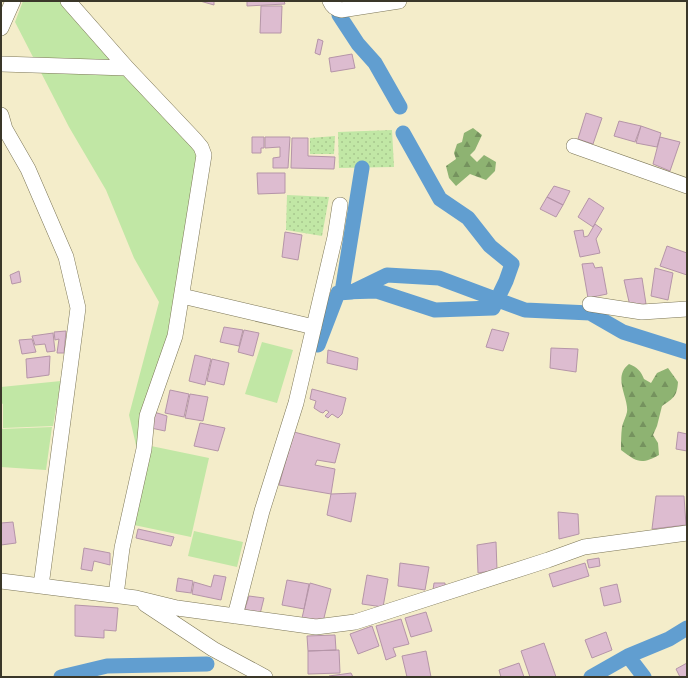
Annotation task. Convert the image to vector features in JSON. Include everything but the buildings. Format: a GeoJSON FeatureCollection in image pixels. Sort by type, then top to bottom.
{"type":"FeatureCollection","features":[{"type":"Feature","properties":{"kind":"street"},"geometry":{"type":"LineString","coordinates":[[1,28],[13,1]]}},
{"type":"Feature","properties":{"kind":"street"},"geometry":{"type":"LineString","coordinates":[[68,1],[127,68],[196,141],[201,147],[204,155],[175,336],[147,416],[144,449],[122,548],[116,595]]}},
{"type":"Feature","properties":{"kind":"street"},"geometry":{"type":"LineString","coordinates":[[330,1],[337,10],[341,10],[399,1]]}},
{"type":"Feature","properties":{"kind":"street"},"geometry":{"type":"LineString","coordinates":[[1,64],[127,68]]}},
{"type":"Feature","properties":{"kind":"street"},"geometry":{"type":"LineString","coordinates":[[1,115],[5,129],[28,169],[66,257],[78,308],[41,586]]}},
{"type":"Feature","properties":{"kind":"street"},"geometry":{"type":"LineString","coordinates":[[574,146],[687,186]]}},
{"type":"Feature","properties":{"kind":"street"},"geometry":{"type":"LineString","coordinates":[[235,616],[262,510],[296,403],[335,237],[340,205]]}},
{"type":"Feature","properties":{"kind":"street"},"geometry":{"type":"LineString","coordinates":[[182,296],[314,326]]}},
{"type":"Feature","properties":{"kind":"street"},"geometry":{"type":"LineString","coordinates":[[590,304],[642,312],[687,310]]}},
{"type":"Feature","properties":{"kind":"street"},"geometry":{"type":"LineString","coordinates":[[1,581],[116,595],[178,608],[316,627],[355,622],[584,547],[687,533]]}},
{"type":"Feature","properties":{"kind":"street"},"geometry":{"type":"LineString","coordinates":[[136,598],[213,649],[265,677]]}},
{"type":"Feature","properties":{"kind":"green space"},"geometry":{"type":"Polygon","coordinates":[[[23,1],[63,1],[198,153],[180,291],[139,458],[129,415],[159,302],[134,258],[106,190],[69,127],[15,22],[23,1]]]}},
{"type":"Feature","properties":{"kind":"green space"},"geometry":{"type":"Polygon","coordinates":[[[473,128],[482,135],[475,150],[470,155],[477,162],[484,155],[496,162],[495,171],[486,180],[470,174],[456,186],[449,178],[446,166],[456,159],[454,153],[457,144],[462,142],[464,133],[473,128]]]}},
{"type":"Feature","properties":{"kind":"green space"},"geometry":{"type":"Polygon","coordinates":[[[392,130],[394,167],[339,168],[338,132],[392,130]]]}},
{"type":"Feature","properties":{"kind":"green space"},"geometry":{"type":"Polygon","coordinates":[[[335,136],[334,154],[310,154],[310,138],[335,136]]]}},
{"type":"Feature","properties":{"kind":"green space"},"geometry":{"type":"Polygon","coordinates":[[[287,195],[329,197],[322,236],[286,230],[287,195]]]}},
{"type":"Feature","properties":{"kind":"green space"},"geometry":{"type":"Polygon","coordinates":[[[262,342],[293,350],[277,403],[245,394],[262,342]]]}},
{"type":"Feature","properties":{"kind":"green space"},"geometry":{"type":"Polygon","coordinates":[[[629,364],[640,372],[644,379],[651,383],[657,373],[668,368],[678,382],[677,391],[674,396],[662,406],[653,435],[658,443],[659,455],[643,461],[639,461],[631,457],[621,450],[622,427],[627,412],[627,406],[621,381],[624,369],[629,364]]]}},
{"type":"Feature","properties":{"kind":"green space"},"geometry":{"type":"Polygon","coordinates":[[[61,381],[53,426],[3,428],[1,387],[61,381]]]}},
{"type":"Feature","properties":{"kind":"green space"},"geometry":{"type":"Polygon","coordinates":[[[52,427],[46,470],[1,467],[1,429],[52,427]]]}},
{"type":"Feature","properties":{"kind":"green space"},"geometry":{"type":"Polygon","coordinates":[[[151,446],[209,458],[191,537],[134,525],[151,446]]]}},
{"type":"Feature","properties":{"kind":"green space"},"geometry":{"type":"Polygon","coordinates":[[[194,531],[243,542],[237,567],[188,556],[194,531]]]}},
{"type":"Feature","properties":{"kind":"waterway"},"geometry":{"type":"LineString","coordinates":[[339,15],[358,44],[375,63],[400,107]]}},
{"type":"Feature","properties":{"kind":"waterway"},"geometry":{"type":"LineString","coordinates":[[362,168],[342,292],[377,291],[435,310],[493,308],[506,281],[512,264],[490,246],[468,218],[440,199],[403,133]]}},
{"type":"Feature","properties":{"kind":"waterway"},"geometry":{"type":"LineString","coordinates":[[318,345],[338,293],[352,292],[387,275],[439,278],[525,310],[590,313],[623,332],[687,352]]}},
{"type":"Feature","properties":{"kind":"waterway"},"geometry":{"type":"LineString","coordinates":[[591,677],[628,656],[669,639],[687,628]]}},
{"type":"Feature","properties":{"kind":"waterway"},"geometry":{"type":"LineString","coordinates":[[628,656],[644,677]]}},
{"type":"Feature","properties":{"kind":"waterway"},"geometry":{"type":"LineString","coordinates":[[61,677],[107,666],[207,664]]}}]}
